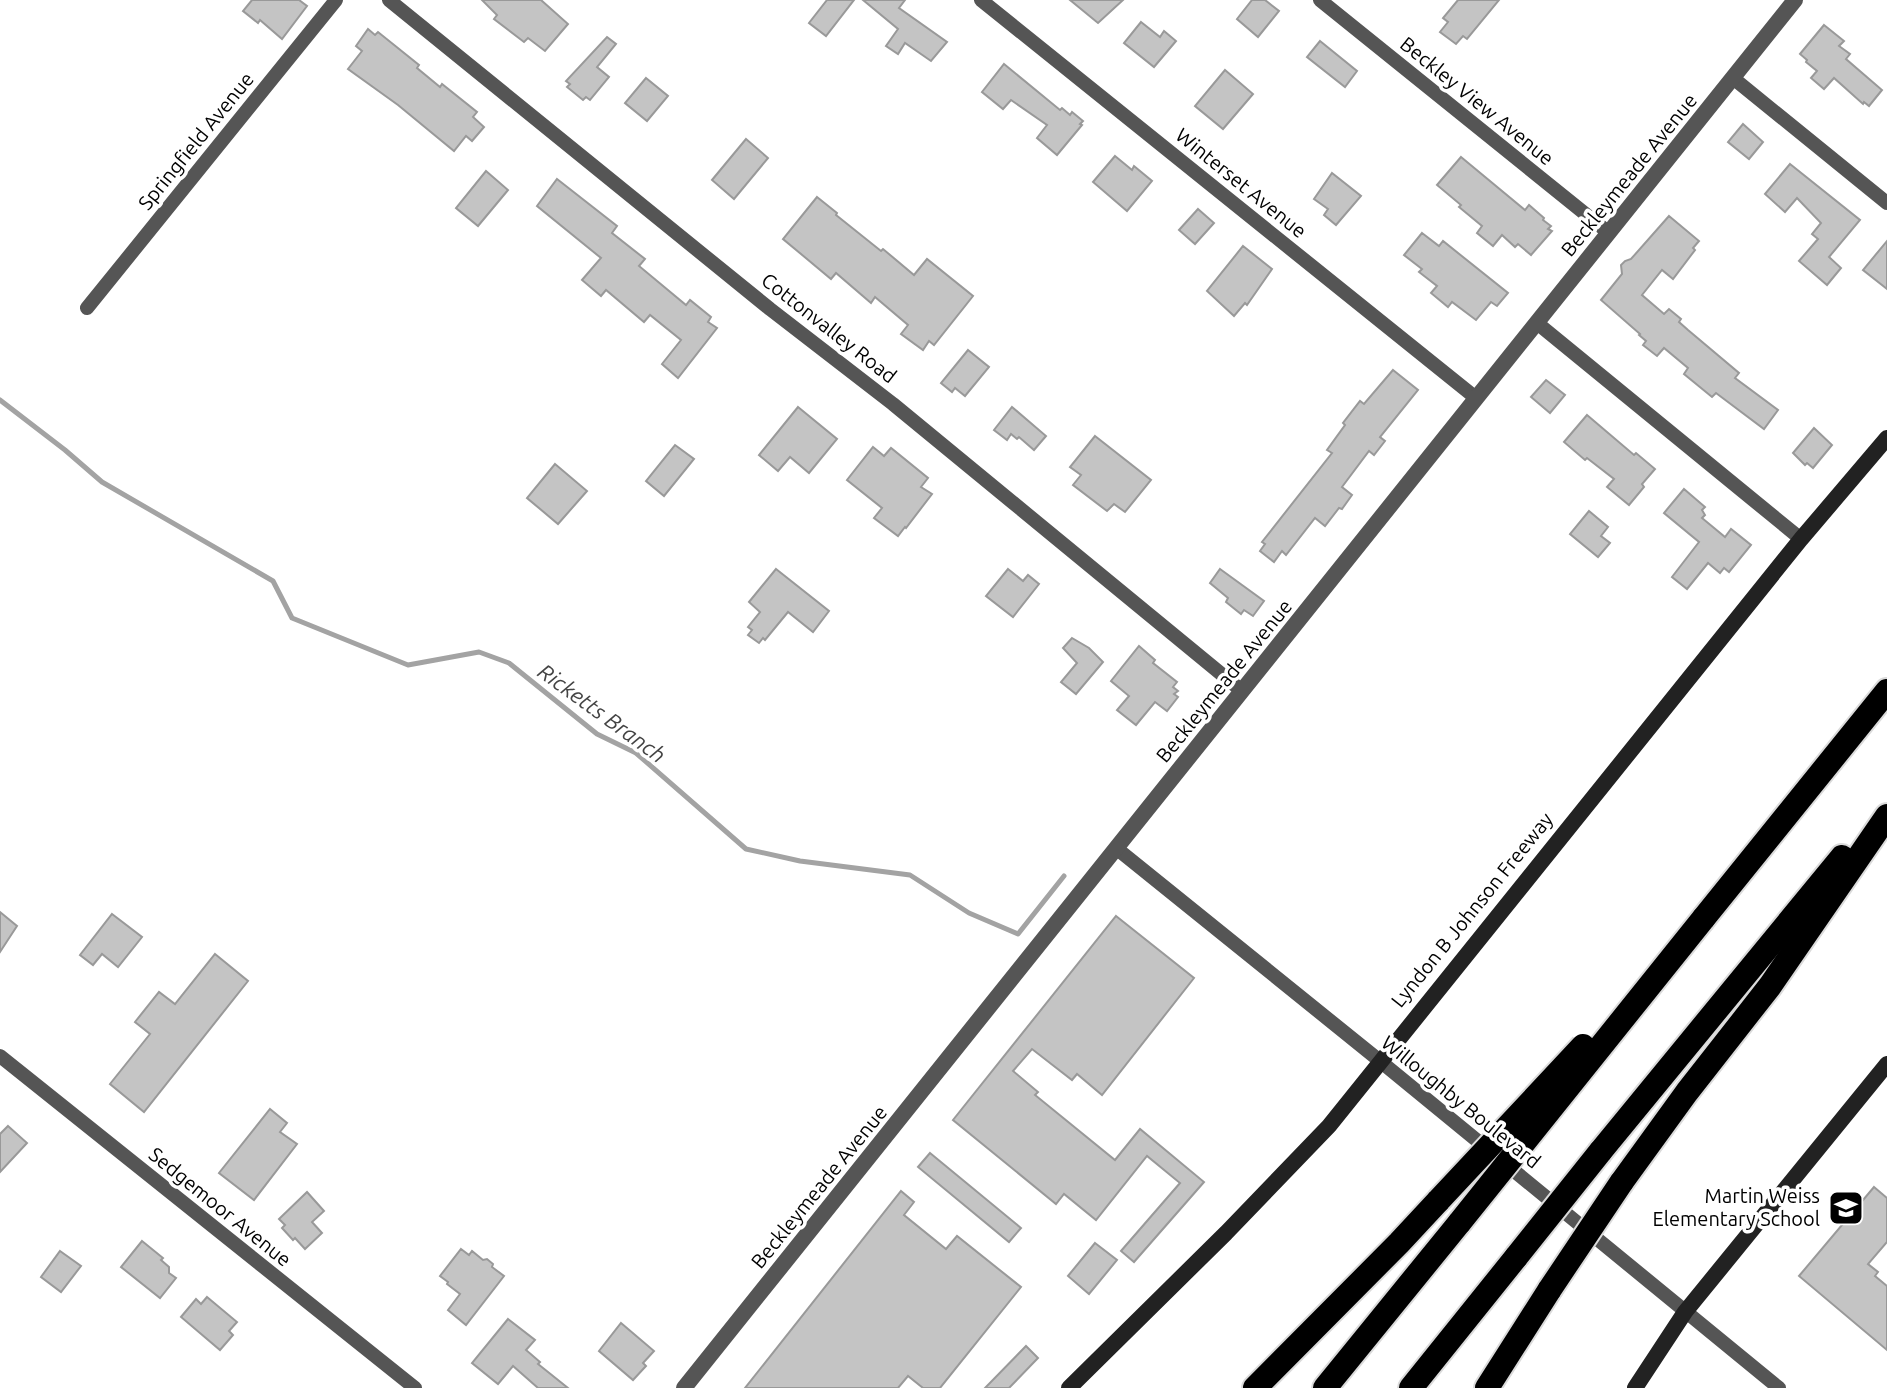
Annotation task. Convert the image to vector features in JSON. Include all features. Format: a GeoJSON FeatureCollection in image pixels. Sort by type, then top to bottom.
{"type":"FeatureCollection","features":[{"type":"Feature","properties":{"kind":"highway"},"geometry":{"type":"LineString","coordinates":[[1325,1388],[1887,691]]}},
{"type":"Feature","properties":{"kind":"highway"},"geometry":{"type":"LineString","coordinates":[[1414,1388],[1600,1152],[1887,802]]}},
{"type":"Feature","properties":{"kind":"highway"},"geometry":{"type":"LineString","coordinates":[[1487,1388],[1621,1183],[1770,986],[1887,816]]}},
{"type":"Feature","properties":{"kind":"highway"},"geometry":{"type":"LineString","coordinates":[[1255,1388],[1399,1243],[1703,919]]}},
{"type":"Feature","properties":{"kind":"main road","name":"Lyndon B Johnson Freeway"},"geometry":{"type":"LineString","coordinates":[[1069,1388],[1329,1126],[1801,539],[1887,438]]}},
{"type":"Feature","properties":{"kind":"main road"},"geometry":{"type":"LineString","coordinates":[[1635,1388],[1685,1312],[1887,1064]]}},
{"type":"Feature","properties":{"kind":"street","name":"Springfield Avenue"},"geometry":{"type":"LineString","coordinates":[[87,308],[336,0]]}},
{"type":"Feature","properties":{"kind":"street","name":"Cottonvalley Road"},"geometry":{"type":"LineString","coordinates":[[389,0],[770,309],[893,404],[1242,691]]}},
{"type":"Feature","properties":{"kind":"street","name":"Winterset Avenue"},"geometry":{"type":"LineString","coordinates":[[981,0],[1476,398]]}},
{"type":"Feature","properties":{"kind":"street","name":"Beckley View Avenue"},"geometry":{"type":"LineString","coordinates":[[1320,0],[1609,233]]}},
{"type":"Feature","properties":{"kind":"street","name":"Beckleymeade Avenue"},"geometry":{"type":"LineString","coordinates":[[684,1388],[1795,0]]}},
{"type":"Feature","properties":{"kind":"street"},"geometry":{"type":"LineString","coordinates":[[1733,78],[1887,203]]}},
{"type":"Feature","properties":{"kind":"street"},"geometry":{"type":"LineString","coordinates":[[1537,323],[1801,539]]}},
{"type":"Feature","properties":{"kind":"street","name":"Willoughby Boulevard"},"geometry":{"type":"LineString","coordinates":[[1116,848],[1779,1388]]}},
{"type":"Feature","properties":{"kind":"street","name":"Sedgemoor Avenue"},"geometry":{"type":"LineString","coordinates":[[0,1056],[415,1388]]}},
{"type":"Feature","properties":{"kind":"building"},"geometry":{"type":"Polygon","coordinates":[[[252,0],[299,0],[307,6],[282,39],[260,20],[258,23],[243,11],[252,0]]]}},
{"type":"Feature","properties":{"kind":"building"},"geometry":{"type":"Polygon","coordinates":[[[482,0],[541,0],[568,24],[545,51],[528,38],[524,42],[494,19],[497,15],[482,0]]]}},
{"type":"Feature","properties":{"kind":"building"},"geometry":{"type":"Polygon","coordinates":[[[827,0],[854,0],[826,36],[809,23],[827,0]]]}},
{"type":"Feature","properties":{"kind":"building"},"geometry":{"type":"Polygon","coordinates":[[[863,0],[905,0],[899,8],[947,42],[931,61],[905,43],[898,54],[886,46],[898,29],[863,0]]]}},
{"type":"Feature","properties":{"kind":"building"},"geometry":{"type":"Polygon","coordinates":[[[1070,0],[1123,0],[1098,23],[1070,0]]]}},
{"type":"Feature","properties":{"kind":"building"},"geometry":{"type":"Polygon","coordinates":[[[1252,0],[1265,0],[1279,11],[1258,37],[1237,19],[1252,0]]]}},
{"type":"Feature","properties":{"kind":"building"},"geometry":{"type":"Polygon","coordinates":[[[1458,0],[1499,0],[1467,39],[1463,36],[1456,44],[1440,32],[1448,22],[1443,18],[1458,0]]]}},
{"type":"Feature","properties":{"kind":"building"},"geometry":{"type":"Polygon","coordinates":[[[1141,22],[1160,37],[1164,31],[1176,41],[1154,67],[1124,43],[1141,22]]]}},
{"type":"Feature","properties":{"kind":"building"},"geometry":{"type":"Polygon","coordinates":[[[1824,25],[1844,41],[1839,46],[1850,54],[1846,59],[1882,90],[1869,106],[1834,78],[1824,89],[1811,78],[1817,71],[1800,54],[1824,25]]]}},
{"type":"Feature","properties":{"kind":"building"},"geometry":{"type":"Polygon","coordinates":[[[368,29],[375,35],[378,32],[419,65],[417,68],[440,87],[442,84],[477,112],[473,117],[484,127],[472,141],[466,136],[454,151],[348,69],[362,51],[356,46],[368,29]]]}},
{"type":"Feature","properties":{"kind":"building"},"geometry":{"type":"Polygon","coordinates":[[[607,37],[616,44],[597,67],[609,77],[590,100],[586,97],[583,100],[567,87],[570,84],[566,81],[607,37]]]}},
{"type":"Feature","properties":{"kind":"building"},"geometry":{"type":"Polygon","coordinates":[[[1320,41],[1357,71],[1345,87],[1307,57],[1320,41]]]}},
{"type":"Feature","properties":{"kind":"building"},"geometry":{"type":"Polygon","coordinates":[[[1004,64],[1060,110],[1062,108],[1070,115],[1072,112],[1083,121],[1057,155],[1037,138],[1047,125],[1011,100],[1003,109],[982,92],[1004,64]]]}},
{"type":"Feature","properties":{"kind":"building"},"geometry":{"type":"Polygon","coordinates":[[[1225,70],[1253,94],[1223,129],[1195,106],[1225,70]]]}},
{"type":"Feature","properties":{"kind":"building"},"geometry":{"type":"Polygon","coordinates":[[[646,78],[668,96],[647,121],[625,103],[646,78]]]}},
{"type":"Feature","properties":{"kind":"building"},"geometry":{"type":"Polygon","coordinates":[[[1743,124],[1763,142],[1749,159],[1728,142],[1743,124]]]}},
{"type":"Feature","properties":{"kind":"building"},"geometry":{"type":"Polygon","coordinates":[[[746,139],[768,158],[734,199],[712,180],[746,139]]]}},
{"type":"Feature","properties":{"kind":"building"},"geometry":{"type":"Polygon","coordinates":[[[1115,156],[1152,181],[1127,211],[1093,182],[1115,156]]]}},
{"type":"Feature","properties":{"kind":"building"},"geometry":{"type":"Polygon","coordinates":[[[1461,157],[1525,210],[1529,205],[1551,226],[1548,229],[1552,231],[1531,255],[1518,244],[1515,247],[1502,235],[1493,246],[1477,233],[1482,226],[1437,185],[1461,157]]]}},
{"type":"Feature","properties":{"kind":"building"},"geometry":{"type":"Polygon","coordinates":[[[1790,164],[1860,220],[1829,257],[1841,268],[1827,285],[1799,261],[1818,239],[1812,234],[1821,223],[1797,198],[1785,212],[1765,194],[1790,164]]]}},
{"type":"Feature","properties":{"kind":"building"},"geometry":{"type":"Polygon","coordinates":[[[486,171],[508,190],[478,226],[456,208],[486,171]]]}},
{"type":"Feature","properties":{"kind":"building"},"geometry":{"type":"Polygon","coordinates":[[[1332,173],[1361,196],[1336,225],[1324,215],[1328,209],[1314,199],[1332,173]]]}},
{"type":"Feature","properties":{"kind":"building"},"geometry":{"type":"Polygon","coordinates":[[[557,179],[617,226],[612,233],[645,259],[639,266],[686,305],[690,300],[711,317],[708,322],[717,328],[678,378],[662,364],[681,340],[650,315],[644,322],[606,290],[601,296],[582,280],[601,258],[537,206],[557,179]]]}},
{"type":"Feature","properties":{"kind":"building"},"geometry":{"type":"Polygon","coordinates":[[[817,197],[914,275],[927,259],[973,296],[934,345],[929,341],[923,350],[901,334],[908,325],[875,297],[871,303],[836,273],[831,279],[783,239],[817,197]]]}},
{"type":"Feature","properties":{"kind":"building"},"geometry":{"type":"Polygon","coordinates":[[[1198,209],[1214,223],[1195,244],[1179,230],[1198,209]]]}},
{"type":"Feature","properties":{"kind":"building"},"geometry":{"type":"Polygon","coordinates":[[[1669,216],[1699,241],[1673,279],[1662,270],[1642,295],[1664,314],[1669,309],[1681,319],[1679,322],[1739,373],[1735,378],[1778,410],[1764,429],[1716,393],[1712,397],[1684,374],[1688,368],[1664,348],[1657,356],[1643,345],[1646,341],[1640,334],[1601,300],[1622,274],[1621,265],[1631,259],[1669,216]]]}},
{"type":"Feature","properties":{"kind":"building"},"geometry":{"type":"Polygon","coordinates":[[[1422,233],[1439,246],[1443,241],[1508,293],[1497,306],[1491,302],[1476,320],[1452,302],[1448,307],[1431,293],[1437,286],[1404,255],[1422,233]]]}},
{"type":"Feature","properties":{"kind":"building"},"geometry":{"type":"Polygon","coordinates":[[[1887,241],[1887,289],[1863,270],[1887,241]]]}},
{"type":"Feature","properties":{"kind":"building"},"geometry":{"type":"Polygon","coordinates":[[[1243,246],[1272,269],[1247,305],[1245,303],[1234,316],[1207,291],[1243,246]]]}},
{"type":"Feature","properties":{"kind":"building"},"geometry":{"type":"Polygon","coordinates":[[[968,350],[989,367],[965,396],[955,388],[952,392],[941,383],[968,350]]]}},
{"type":"Feature","properties":{"kind":"building"},"geometry":{"type":"Polygon","coordinates":[[[1393,370],[1418,390],[1380,437],[1385,441],[1374,455],[1369,451],[1342,487],[1352,495],[1342,509],[1339,508],[1325,526],[1315,518],[1286,555],[1282,551],[1274,562],[1260,551],[1265,544],[1262,542],[1332,453],[1327,450],[1345,425],[1343,423],[1360,401],[1364,404],[1393,370]]]}},
{"type":"Feature","properties":{"kind":"building"},"geometry":{"type":"Polygon","coordinates":[[[1546,380],[1565,395],[1550,413],[1531,397],[1546,380]]]}},
{"type":"Feature","properties":{"kind":"building"},"geometry":{"type":"Polygon","coordinates":[[[798,407],[837,439],[809,473],[790,457],[778,471],[759,455],[798,407]]]}},
{"type":"Feature","properties":{"kind":"building"},"geometry":{"type":"Polygon","coordinates":[[[1012,407],[1046,436],[1034,450],[1019,437],[1017,439],[1011,434],[1007,440],[994,430],[1012,407]]]}},
{"type":"Feature","properties":{"kind":"building"},"geometry":{"type":"Polygon","coordinates":[[[1587,415],[1655,469],[1629,505],[1607,487],[1614,479],[1564,442],[1587,415]]]}},
{"type":"Feature","properties":{"kind":"building"},"geometry":{"type":"Polygon","coordinates":[[[1814,428],[1832,445],[1813,468],[1793,453],[1814,428]]]}},
{"type":"Feature","properties":{"kind":"building"},"geometry":{"type":"Polygon","coordinates":[[[1095,436],[1151,480],[1125,512],[1114,504],[1107,511],[1073,485],[1081,475],[1070,467],[1095,436]]]}},
{"type":"Feature","properties":{"kind":"building"},"geometry":{"type":"Polygon","coordinates":[[[675,445],[694,459],[664,496],[646,481],[675,445]]]}},
{"type":"Feature","properties":{"kind":"building"},"geometry":{"type":"Polygon","coordinates":[[[873,447],[884,456],[891,448],[928,478],[921,487],[932,494],[898,536],[874,518],[882,508],[847,480],[873,447]]]}},
{"type":"Feature","properties":{"kind":"building"},"geometry":{"type":"Polygon","coordinates":[[[555,464],[587,491],[558,524],[527,498],[555,464]]]}},
{"type":"Feature","properties":{"kind":"building"},"geometry":{"type":"Polygon","coordinates":[[[1684,489],[1705,507],[1702,518],[1725,537],[1731,529],[1751,545],[1729,572],[1724,568],[1720,573],[1708,563],[1687,589],[1672,577],[1699,542],[1664,513],[1684,489]]]}},
{"type":"Feature","properties":{"kind":"building"},"geometry":{"type":"Polygon","coordinates":[[[1589,511],[1608,527],[1601,536],[1610,543],[1598,557],[1570,534],[1589,511]]]}},
{"type":"Feature","properties":{"kind":"building"},"geometry":{"type":"Polygon","coordinates":[[[776,569],[829,611],[813,632],[788,612],[759,643],[748,635],[752,630],[748,627],[760,612],[749,602],[776,569]]]}},
{"type":"Feature","properties":{"kind":"building"},"geometry":{"type":"Polygon","coordinates":[[[1008,569],[1023,581],[1028,575],[1039,584],[1013,617],[986,596],[1008,569]]]}},
{"type":"Feature","properties":{"kind":"building"},"geometry":{"type":"Polygon","coordinates":[[[1220,569],[1264,601],[1253,616],[1244,610],[1241,614],[1210,583],[1220,569]]]}},
{"type":"Feature","properties":{"kind":"building"},"geometry":{"type":"Polygon","coordinates":[[[1072,638],[1089,648],[1103,662],[1076,694],[1061,682],[1077,663],[1063,648],[1072,638]]]}},
{"type":"Feature","properties":{"kind":"building"},"geometry":{"type":"Polygon","coordinates":[[[1139,646],[1155,660],[1153,663],[1177,682],[1173,687],[1178,691],[1174,694],[1178,697],[1167,711],[1155,702],[1136,725],[1117,710],[1129,696],[1111,681],[1139,646]]]}},
{"type":"Feature","properties":{"kind":"building"},"geometry":{"type":"Polygon","coordinates":[[[0,912],[17,926],[0,952],[0,912]]]}},
{"type":"Feature","properties":{"kind":"building"},"geometry":{"type":"Polygon","coordinates":[[[112,914],[142,937],[118,967],[102,954],[93,965],[80,955],[112,914]]]}},
{"type":"Feature","properties":{"kind":"building"},"geometry":{"type":"Polygon","coordinates":[[[1116,916],[1194,978],[1102,1095],[1077,1074],[1072,1080],[1032,1049],[1013,1071],[1038,1092],[1035,1095],[1115,1160],[1140,1129],[1204,1182],[1134,1262],[1121,1251],[1180,1183],[1147,1156],[1096,1220],[1064,1194],[1056,1204],[953,1120],[1116,916]]]}},
{"type":"Feature","properties":{"kind":"building"},"geometry":{"type":"Polygon","coordinates":[[[215,954],[248,981],[144,1112],[110,1084],[150,1034],[135,1022],[159,992],[175,1004],[215,954]]]}},
{"type":"Feature","properties":{"kind":"building"},"geometry":{"type":"Polygon","coordinates":[[[270,1109],[287,1123],[280,1132],[297,1144],[254,1200],[219,1173],[270,1109]]]}},
{"type":"Feature","properties":{"kind":"building"},"geometry":{"type":"Polygon","coordinates":[[[8,1126],[27,1143],[0,1172],[0,1134],[8,1126]]]}},
{"type":"Feature","properties":{"kind":"building"},"geometry":{"type":"Polygon","coordinates":[[[930,1153],[1021,1228],[1009,1242],[918,1167],[930,1153]]]}},
{"type":"Feature","properties":{"kind":"building"},"geometry":{"type":"Polygon","coordinates":[[[1874,1187],[1887,1198],[1887,1242],[1868,1264],[1878,1272],[1875,1276],[1887,1286],[1887,1350],[1799,1276],[1874,1187]]]}},
{"type":"Feature","properties":{"kind":"building"},"geometry":{"type":"Polygon","coordinates":[[[901,1191],[914,1202],[904,1215],[946,1249],[957,1236],[1021,1287],[940,1388],[923,1388],[908,1376],[898,1388],[745,1388],[901,1191]]]}},
{"type":"Feature","properties":{"kind":"building"},"geometry":{"type":"Polygon","coordinates":[[[307,1192],[324,1211],[312,1222],[322,1233],[305,1249],[282,1228],[285,1225],[279,1219],[307,1192]]]}},
{"type":"Feature","properties":{"kind":"building"},"geometry":{"type":"Polygon","coordinates":[[[142,1241],[163,1258],[161,1260],[169,1267],[169,1273],[176,1278],[160,1298],[121,1267],[142,1241]]]}},
{"type":"Feature","properties":{"kind":"building"},"geometry":{"type":"Polygon","coordinates":[[[1095,1243],[1117,1260],[1089,1294],[1068,1276],[1095,1243]]]}},
{"type":"Feature","properties":{"kind":"building"},"geometry":{"type":"Polygon","coordinates":[[[461,1249],[469,1255],[472,1251],[483,1260],[487,1259],[504,1276],[466,1325],[448,1310],[460,1294],[440,1276],[461,1249]]]}},
{"type":"Feature","properties":{"kind":"building"},"geometry":{"type":"Polygon","coordinates":[[[60,1251],[81,1266],[61,1292],[41,1277],[60,1251]]]}},
{"type":"Feature","properties":{"kind":"building"},"geometry":{"type":"Polygon","coordinates":[[[207,1297],[237,1322],[229,1331],[233,1335],[220,1350],[181,1317],[196,1299],[201,1304],[207,1297]]]}},
{"type":"Feature","properties":{"kind":"building"},"geometry":{"type":"Polygon","coordinates":[[[508,1319],[535,1340],[526,1350],[540,1362],[538,1364],[568,1388],[538,1388],[513,1366],[498,1384],[472,1363],[508,1319]]]}},
{"type":"Feature","properties":{"kind":"building"},"geometry":{"type":"Polygon","coordinates":[[[621,1323],[654,1351],[633,1380],[599,1351],[621,1323]]]}},
{"type":"Feature","properties":{"kind":"building"},"geometry":{"type":"Polygon","coordinates":[[[1026,1346],[1038,1358],[1009,1388],[985,1388],[1026,1346]]]}},
{"type":"Feature","properties":{"kind":"waterway","name":"Ricketts Branch"},"geometry":{"type":"LineString","coordinates":[[0,400],[102,482],[273,581],[292,618],[408,665],[479,652],[509,663],[597,734],[636,753],[746,849],[800,861],[910,875],[969,913],[1018,934],[1064,876]]}},
{"type":"Feature","properties":{"kind":"place","name":"Martin Weiss Elementary School"},"geometry":{"type":"Point","coordinates":[1846,1208]}}]}
